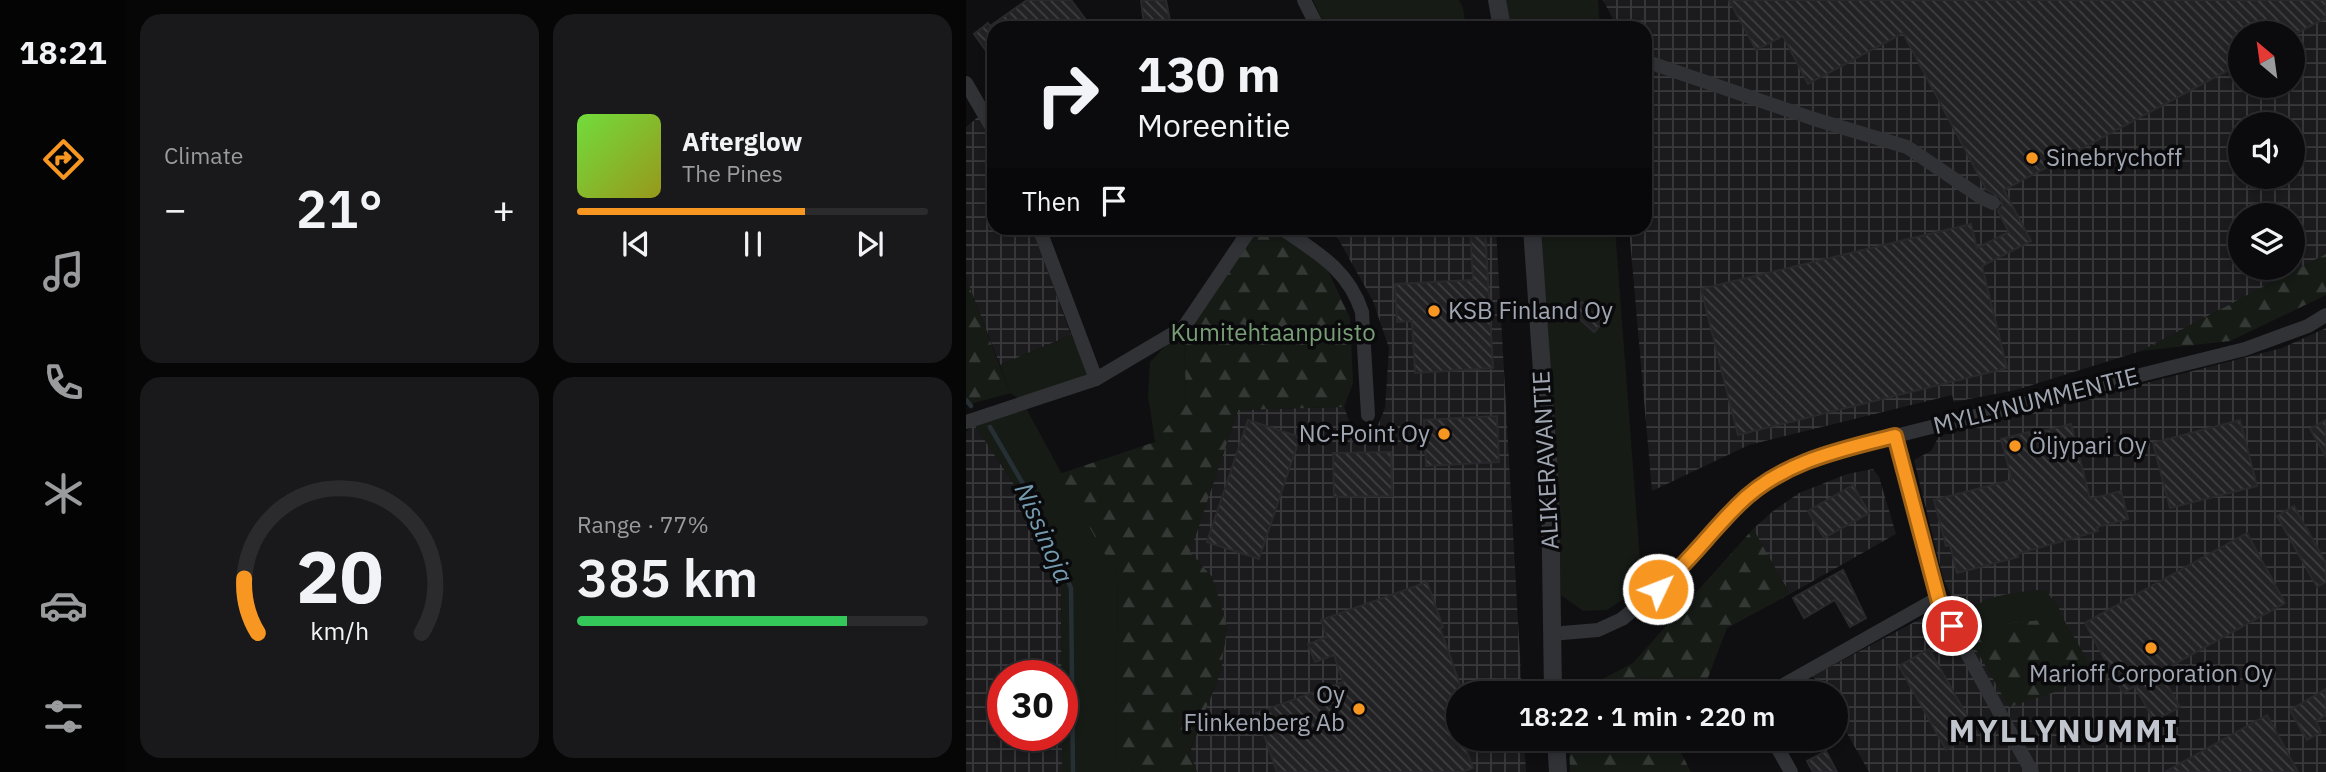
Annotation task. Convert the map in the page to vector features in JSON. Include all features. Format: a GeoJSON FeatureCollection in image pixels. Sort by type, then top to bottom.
{"type":"FeatureCollection","features":[{"type":"Feature","properties":{"kind":"street"},"geometry":{"type":"LineString","coordinates":[[1304,0],[1314,21]]}},
{"type":"Feature","properties":{"kind":"street"},"geometry":{"type":"LineString","coordinates":[[1497,0],[1501,21]]}},
{"type":"Feature","properties":{"kind":"street"},"geometry":{"type":"LineString","coordinates":[[1652,63],[1803,116],[1907,147],[1993,203]]}},
{"type":"Feature","properties":{"kind":"street"},"geometry":{"type":"LineString","coordinates":[[966,83],[987,119]]}},
{"type":"Feature","properties":{"kind":"street"},"geometry":{"type":"LineString","coordinates":[[1042,235],[1096,379]]}},
{"type":"Feature","properties":{"kind":"street"},"geometry":{"type":"LineString","coordinates":[[966,422],[1096,379],[1184,327],[1246,235]]}},
{"type":"Feature","properties":{"kind":"street"},"geometry":{"type":"LineString","coordinates":[[1291,235],[1329,261],[1341,273],[1357,297],[1362,312],[1368,415]]}},
{"type":"Feature","properties":{"kind":"street","name":"ALIKERAVANTIE"},"geometry":{"type":"LineString","coordinates":[[1532,235],[1550,487],[1553,681]]}},
{"type":"Feature","properties":{"kind":"street","name":"MYLLYNUMMENTIE"},"geometry":{"type":"LineString","coordinates":[[1551,634],[1598,630],[1622,619],[1676,574],[1737,505],[1764,484],[1823,454],[2245,349],[2308,326],[2326,315]]}},
{"type":"Feature","properties":{"kind":"street"},"geometry":{"type":"LineString","coordinates":[[1895,436],[1938,598],[2032,772]]}},
{"type":"Feature","properties":{"kind":"street"},"geometry":{"type":"LineString","coordinates":[[1790,681],[1938,598]]}},
{"type":"Feature","properties":{"kind":"street"},"geometry":{"type":"LineString","coordinates":[[1557,751],[1558,772]]}},
{"type":"Feature","properties":{"kind":"street"},"geometry":{"type":"LineString","coordinates":[[1779,751],[1791,772]]}},
{"type":"Feature","properties":{"kind":"shaded area"},"geometry":{"type":"Polygon","coordinates":[[[1603,0],[2326,0],[2326,254],[2305,265],[2305,203],[2228,203],[2228,280],[2276,280],[2141,351],[2016,390],[1954,402],[1952,395],[1749,445],[1652,491],[1630,235],[1652,235],[1652,21],[1614,21],[1603,0]]]}},
{"type":"Feature","properties":{"kind":"shaded area"},"geometry":{"type":"Polygon","coordinates":[[[984,112],[980,116],[987,130],[987,235],[1035,235],[1071,335],[1000,365],[966,278],[966,127],[984,112]]]}},
{"type":"Feature","properties":{"kind":"shaded area"},"geometry":{"type":"Polygon","coordinates":[[[1336,235],[1496,235],[1521,681],[1446,681],[1446,751],[1525,751],[1526,772],[1197,772],[1190,752],[1221,670],[1227,626],[1212,577],[1190,552],[1238,410],[1344,407],[1354,434],[1376,430],[1385,408],[1389,348],[1373,301],[1336,235]]]}},
{"type":"Feature","properties":{"kind":"shaded area"},"geometry":{"type":"Polygon","coordinates":[[[2326,328],[2326,772],[1869,772],[1848,735],[1848,681],[1816,681],[1813,676],[1954,601],[1943,578],[1914,460],[1931,451],[1939,436],[2282,348],[2326,328]]]}},
{"type":"Feature","properties":{"kind":"shaded area"},"geometry":{"type":"Polygon","coordinates":[[[974,424],[1022,496],[1061,588],[1062,660],[987,660],[987,751],[1062,751],[1062,772],[966,772],[966,432],[974,424]]]}},
{"type":"Feature","properties":{"kind":"shaded area"},"geometry":{"type":"Polygon","coordinates":[[[1873,469],[1879,477],[1896,534],[1790,594],[1753,529],[1799,493],[1847,474],[1873,469]]]}},
{"type":"Feature","properties":{"kind":"green space"},"geometry":{"type":"Polygon","coordinates":[[[1313,0],[1459,0],[1465,21],[1323,21],[1313,0]]]}},
{"type":"Feature","properties":{"kind":"green space"},"geometry":{"type":"Polygon","coordinates":[[[1494,0],[1598,0],[1600,21],[1498,21],[1494,0]]]}},
{"type":"Feature","properties":{"kind":"green space","name":"Kumitehtaanpuisto"},"geometry":{"type":"Polygon","coordinates":[[[1246,235],[1279,235],[1320,262],[1328,271],[1350,318],[1353,383],[1344,407],[1238,410],[1190,552],[1212,577],[1227,626],[1221,670],[1190,751],[1197,772],[1115,772],[1118,577],[1059,474],[1155,442],[1186,403],[1184,327],[1246,235]]]}},
{"type":"Feature","properties":{"kind":"green space"},"geometry":{"type":"Polygon","coordinates":[[[1533,235],[1616,235],[1642,587],[1607,610],[1583,611],[1561,595],[1558,483],[1533,235]]]}},
{"type":"Feature","properties":{"kind":"green space"},"geometry":{"type":"Polygon","coordinates":[[[2326,254],[2326,295],[2230,341],[2141,351],[2276,280],[2305,280],[2305,265],[2326,254]]]}},
{"type":"Feature","properties":{"kind":"green space"},"geometry":{"type":"Polygon","coordinates":[[[966,278],[1010,393],[967,405],[966,404],[966,278]]]}},
{"type":"Feature","properties":{"kind":"green space"},"geometry":{"type":"Polygon","coordinates":[[[1184,327],[1186,403],[1155,442],[1148,396],[1150,362],[1184,327]]]}},
{"type":"Feature","properties":{"kind":"green space"},"geometry":{"type":"Polygon","coordinates":[[[1071,335],[1092,376],[1018,398],[1010,393],[1000,365],[1071,335]]]}},
{"type":"Feature","properties":{"kind":"green space"},"geometry":{"type":"Polygon","coordinates":[[[1026,408],[1118,577],[1115,772],[1062,772],[1062,751],[1078,751],[1078,660],[1061,660],[1061,588],[1022,496],[974,424],[1026,408]]]}},
{"type":"Feature","properties":{"kind":"green space"},"geometry":{"type":"Polygon","coordinates":[[[1753,529],[1790,594],[1727,628],[1707,681],[1599,681],[1633,663],[1753,529]]]}},
{"type":"Feature","properties":{"kind":"green space"},"geometry":{"type":"Polygon","coordinates":[[[2045,590],[2058,606],[2063,618],[2010,623],[1971,641],[1962,628],[1963,616],[1978,604],[1996,597],[2045,590]]]}},
{"type":"Feature","properties":{"kind":"green space"},"geometry":{"type":"Polygon","coordinates":[[[2063,618],[2094,671],[2055,692],[2009,707],[1971,641],[2010,623],[2063,618]]]}},
{"type":"Feature","properties":{"kind":"green space"},"geometry":{"type":"Polygon","coordinates":[[[1569,751],[1680,751],[1691,772],[1570,772],[1569,751]]]}},
{"type":"Feature","properties":{"kind":"building"},"geometry":{"type":"Polygon","coordinates":[[[1027,0],[1071,0],[1087,21],[997,21],[1027,0]]]}},
{"type":"Feature","properties":{"kind":"building"},"geometry":{"type":"Polygon","coordinates":[[[1141,0],[1166,0],[1170,21],[1144,21],[1141,0]]]}},
{"type":"Feature","properties":{"kind":"building"},"geometry":{"type":"Polygon","coordinates":[[[1729,0],[2326,0],[2326,18],[2305,29],[2305,21],[2228,21],[2228,70],[2004,190],[2031,241],[1982,266],[2007,368],[1738,435],[1701,289],[1971,224],[1977,248],[2009,232],[1998,211],[2002,206],[2001,198],[1986,189],[1903,33],[1808,84],[1783,36],[1756,50],[1729,0]]]}},
{"type":"Feature","properties":{"kind":"building"},"geometry":{"type":"Polygon","coordinates":[[[987,24],[987,52],[974,34],[987,24]]]}},
{"type":"Feature","properties":{"kind":"building"},"geometry":{"type":"Polygon","coordinates":[[[1470,235],[1485,235],[1493,368],[1415,373],[1412,321],[1397,322],[1395,284],[1473,280],[1470,235]]]}},
{"type":"Feature","properties":{"kind":"building"},"geometry":{"type":"Polygon","coordinates":[[[1582,302],[1603,322],[1594,332],[1572,312],[1582,302]]]}},
{"type":"Feature","properties":{"kind":"building"},"geometry":{"type":"Polygon","coordinates":[[[1497,416],[1499,462],[1426,466],[1424,420],[1497,416]]]}},
{"type":"Feature","properties":{"kind":"building"},"geometry":{"type":"Polygon","coordinates":[[[1248,420],[1300,437],[1259,559],[1207,542],[1248,420]]]}},
{"type":"Feature","properties":{"kind":"building"},"geometry":{"type":"Polygon","coordinates":[[[2240,420],[2257,486],[2170,508],[2153,443],[2240,420]]]}},
{"type":"Feature","properties":{"kind":"building"},"geometry":{"type":"Polygon","coordinates":[[[2326,420],[2326,457],[2310,429],[2326,420]]]}},
{"type":"Feature","properties":{"kind":"building"},"geometry":{"type":"Polygon","coordinates":[[[2071,424],[2090,499],[2121,491],[2128,519],[2097,527],[2098,531],[2017,554],[2018,557],[1957,573],[1950,545],[1946,546],[1934,500],[2012,480],[2001,439],[2029,432],[2030,435],[2071,424]]]}},
{"type":"Feature","properties":{"kind":"building"},"geometry":{"type":"Polygon","coordinates":[[[1391,452],[1392,496],[1334,497],[1333,453],[1391,452]]]}},
{"type":"Feature","properties":{"kind":"building"},"geometry":{"type":"Polygon","coordinates":[[[1853,485],[1869,513],[1824,538],[1808,511],[1853,485]]]}},
{"type":"Feature","properties":{"kind":"building"},"geometry":{"type":"Polygon","coordinates":[[[2294,506],[2326,563],[2326,582],[2317,587],[2277,516],[2294,506]]]}},
{"type":"Feature","properties":{"kind":"building","name":"Marioff Corporation Oy"},"geometry":{"type":"Polygon","coordinates":[[[2247,533],[2285,603],[2160,672],[2180,707],[2154,721],[2135,686],[2123,693],[2085,623],[2247,533]]]}},
{"type":"Feature","properties":{"kind":"building"},"geometry":{"type":"Polygon","coordinates":[[[1843,570],[1866,618],[1850,627],[1835,600],[1804,618],[1793,598],[1843,570]]]}},
{"type":"Feature","properties":{"kind":"building","name":"Oy Flinkenberg Ab"},"geometry":{"type":"Polygon","coordinates":[[[1427,582],[1459,681],[1446,681],[1446,751],[1467,751],[1473,768],[1462,772],[1277,772],[1256,713],[1343,682],[1334,655],[1315,662],[1308,644],[1327,637],[1321,620],[1427,582]]]}},
{"type":"Feature","properties":{"kind":"building"},"geometry":{"type":"Polygon","coordinates":[[[1929,649],[1977,733],[1946,750],[1899,666],[1929,649]]]}},
{"type":"Feature","properties":{"kind":"building"},"geometry":{"type":"Polygon","coordinates":[[[2326,689],[2326,715],[2316,721],[2321,732],[2307,740],[2290,710],[2326,689]]]}},
{"type":"Feature","properties":{"kind":"building"},"geometry":{"type":"Polygon","coordinates":[[[2267,715],[2298,772],[2165,772],[2267,715]]]}},
{"type":"Feature","properties":{"kind":"building"},"geometry":{"type":"Polygon","coordinates":[[[1826,751],[1837,772],[1813,772],[1807,761],[1826,751]]]}},
{"type":"Feature","properties":{"kind":"waterway","name":"Nissinoja"},"geometry":{"type":"LineString","coordinates":[[966,400],[971,406]]}},
{"type":"Feature","properties":{"kind":"waterway","name":"Nissinoja"},"geometry":{"type":"LineString","coordinates":[[990,427],[1030,496],[1071,588],[1073,772]]}},
{"type":"Feature","properties":{"kind":"place","name":"Sinebrychoff"},"geometry":{"type":"Point","coordinates":[2032,158]}},
{"type":"Feature","properties":{"kind":"place","name":"KSB Finland Oy"},"geometry":{"type":"Point","coordinates":[1434,311]}},
{"type":"Feature","properties":{"kind":"place","name":"NC-Point Oy"},"geometry":{"type":"Point","coordinates":[1444,434]}},
{"type":"Feature","properties":{"kind":"place","name":"Öljypari Oy"},"geometry":{"type":"Point","coordinates":[2015,446]}},
{"type":"Feature","properties":{"kind":"place","name":"Marioff Corporation Oy"},"geometry":{"type":"Point","coordinates":[2151,648]}},
{"type":"Feature","properties":{"kind":"place","name":"Oy Flinkenberg Ab"},"geometry":{"type":"Point","coordinates":[1359,709]}},
{"type":"Feature","properties":{"kind":"district","name":"MYLLYNUMMI"},"geometry":{"type":"Point","coordinates":[2064,731]}},
{"type":"Feature","properties":{"kind":"route"},"geometry":{"type":"LineString","coordinates":[[1658,589],[1676,574],[1737,505],[1764,484],[1823,454],[1895,436],[1939,602],[1952,626]]}}]}
